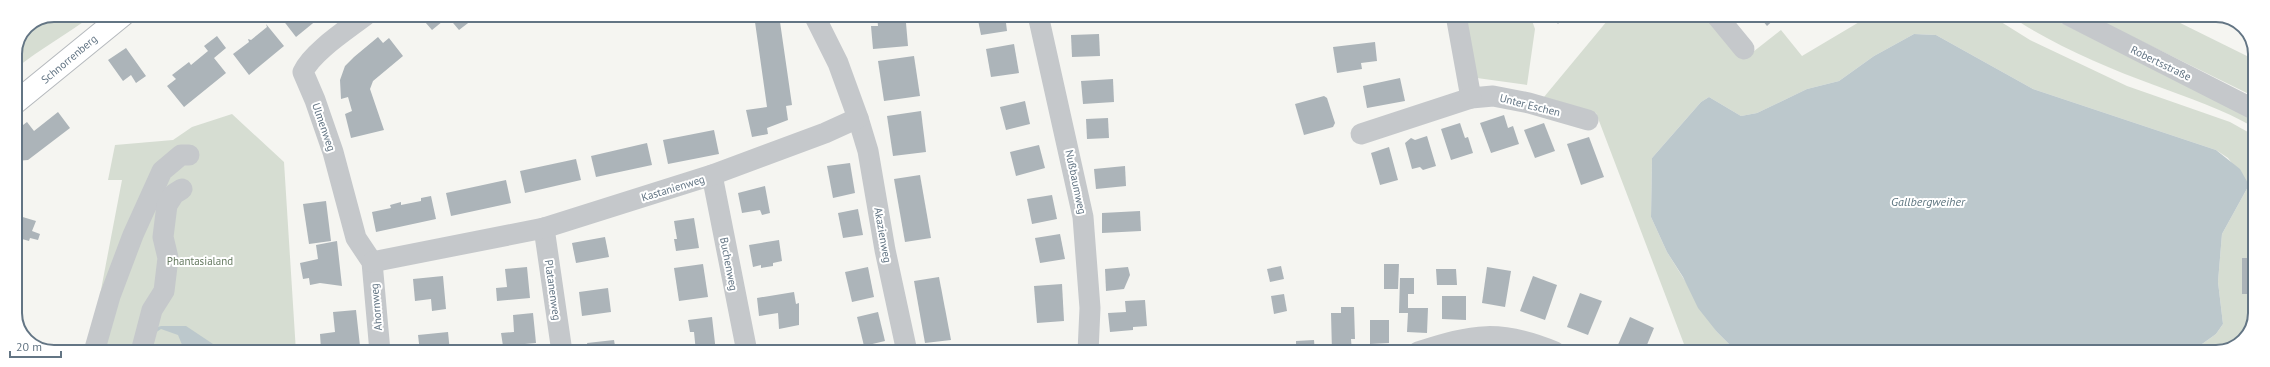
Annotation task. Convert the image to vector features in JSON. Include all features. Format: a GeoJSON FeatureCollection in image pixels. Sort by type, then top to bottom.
{"type":"FeatureCollection","features":[{"type":"Feature","properties":{"kind":"main road","name":"Schnorrenberg"},"geometry":{"type":"LineString","coordinates":[[22,97],[114,22]]}},
{"type":"Feature","properties":{"kind":"street","name":"Ulmenweg"},"geometry":{"type":"LineString","coordinates":[[358,22],[320,53],[306,66],[303,72],[315,100],[333,152],[356,238],[372,262]]}},
{"type":"Feature","properties":{"kind":"street"},"geometry":{"type":"LineString","coordinates":[[818,22],[838,63],[858,118]]}},
{"type":"Feature","properties":{"kind":"street","name":"Nußbaumweg"},"geometry":{"type":"LineString","coordinates":[[1040,22],[1084,217],[1090,308],[1088,345]]}},
{"type":"Feature","properties":{"kind":"street"},"geometry":{"type":"LineString","coordinates":[[1457,22],[1471,98]]}},
{"type":"Feature","properties":{"kind":"street"},"geometry":{"type":"LineString","coordinates":[[1722,22],[1744,49]]}},
{"type":"Feature","properties":{"kind":"street","name":"Robertsstraße"},"geometry":{"type":"LineString","coordinates":[[2082,22],[2248,106]]}},
{"type":"Feature","properties":{"kind":"street","name":"Unter Eschen"},"geometry":{"type":"LineString","coordinates":[[1361,134],[1471,98],[1493,96],[1529,103],[1588,120]]}},
{"type":"Feature","properties":{"kind":"street","name":"Kastanienweg"},"geometry":{"type":"LineString","coordinates":[[372,262],[544,228],[712,175],[825,133],[858,118]]}},
{"type":"Feature","properties":{"kind":"street","name":"Akazienweg"},"geometry":{"type":"LineString","coordinates":[[858,118],[868,151],[885,250],[905,345]]}},
{"type":"Feature","properties":{"kind":"street"},"geometry":{"type":"LineString","coordinates":[[96,345],[112,289],[133,235],[162,171],[181,155],[189,155]]}},
{"type":"Feature","properties":{"kind":"street","name":"Buchenweg"},"geometry":{"type":"LineString","coordinates":[[712,175],[746,345]]}},
{"type":"Feature","properties":{"kind":"street"},"geometry":{"type":"LineString","coordinates":[[143,345],[152,310],[164,291],[168,258],[163,237],[167,205],[174,194],[182,189]]}},
{"type":"Feature","properties":{"kind":"street","name":"Platanenweg"},"geometry":{"type":"LineString","coordinates":[[544,228],[561,345]]}},
{"type":"Feature","properties":{"kind":"street","name":"Ahornweg"},"geometry":{"type":"LineString","coordinates":[[372,262],[379,345]]}},
{"type":"Feature","properties":{"kind":"street"},"geometry":{"type":"LineString","coordinates":[[1442,345],[1463,339],[1499,335],[1518,338],[1536,345]]}},
{"type":"Feature","properties":{"kind":"green space"},"geometry":{"type":"Polygon","coordinates":[[[54,22],[83,22],[73,29],[22,64],[24,42],[31,31],[36,27],[42,24],[54,22]]]}},
{"type":"Feature","properties":{"kind":"green space"},"geometry":{"type":"Polygon","coordinates":[[[1465,22],[1532,22],[1535,29],[1527,85],[1477,78],[1465,22]]]}},
{"type":"Feature","properties":{"kind":"green space"},"geometry":{"type":"Polygon","coordinates":[[[1606,22],[1713,22],[1744,59],[1781,30],[1802,56],[1859,22],[2001,22],[2030,40],[2127,86],[2230,122],[2248,132],[2248,184],[2228,158],[2216,150],[2033,89],[1936,35],[1914,34],[1874,56],[1839,81],[1807,89],[1757,113],[1741,116],[1709,97],[1701,102],[1652,158],[1651,217],[1667,252],[1717,332],[1730,345],[1684,345],[1596,113],[1544,97],[1606,22]]]}},
{"type":"Feature","properties":{"kind":"green space"},"geometry":{"type":"Polygon","coordinates":[[[2020,22],[2059,22],[2248,115],[2248,124],[2218,109],[2118,71],[2079,54],[2020,22]]]}},
{"type":"Feature","properties":{"kind":"green space"},"geometry":{"type":"Polygon","coordinates":[[[2102,22],[2178,22],[2248,57],[2248,94],[2102,22]]]}},
{"type":"Feature","properties":{"kind":"green space","name":"Phantasialand"},"geometry":{"type":"Polygon","coordinates":[[[232,114],[284,162],[296,345],[89,345],[91,342],[122,180],[108,180],[115,145],[173,140],[192,127],[232,114]]]}},
{"type":"Feature","properties":{"kind":"green space"},"geometry":{"type":"Polygon","coordinates":[[[2248,187],[2248,317],[2244,329],[2232,341],[2216,345],[2201,345],[2216,334],[2223,324],[2218,282],[2222,234],[2248,187]]]}},
{"type":"Feature","properties":{"kind":"water","name":"Gallbergweiher"},"geometry":{"type":"Polygon","coordinates":[[[1914,34],[1936,35],[2033,89],[2216,150],[2240,169],[2248,183],[2248,187],[2222,234],[2218,282],[2223,324],[2216,334],[2201,345],[1730,345],[1717,332],[1698,308],[1683,277],[1667,252],[1651,217],[1652,158],[1701,102],[1709,97],[1741,116],[1757,113],[1807,89],[1839,81],[1874,56],[1914,34]]]}},
{"type":"Feature","properties":{"kind":"water"},"geometry":{"type":"Polygon","coordinates":[[[161,326],[186,326],[213,344],[251,345],[182,345],[178,335],[161,329],[155,333],[152,345],[149,345],[152,329],[161,326]]]}},
{"type":"Feature","properties":{"kind":"building"},"geometry":{"type":"Polygon","coordinates":[[[284,22],[314,22],[296,37],[284,22]]]}},
{"type":"Feature","properties":{"kind":"building"},"geometry":{"type":"Polygon","coordinates":[[[425,22],[442,22],[432,30],[425,22]]]}},
{"type":"Feature","properties":{"kind":"building"},"geometry":{"type":"Polygon","coordinates":[[[452,22],[469,22],[459,30],[452,22]]]}},
{"type":"Feature","properties":{"kind":"building"},"geometry":{"type":"Polygon","coordinates":[[[755,22],[780,22],[792,105],[786,106],[788,120],[767,128],[768,134],[752,137],[746,110],[767,107],[755,22]]]}},
{"type":"Feature","properties":{"kind":"building"},"geometry":{"type":"Polygon","coordinates":[[[878,22],[913,22],[906,23],[908,46],[873,49],[871,26],[878,26],[878,22]]]}},
{"type":"Feature","properties":{"kind":"building"},"geometry":{"type":"Polygon","coordinates":[[[978,22],[1006,22],[1007,31],[981,35],[978,22]]]}},
{"type":"Feature","properties":{"kind":"building"},"geometry":{"type":"Polygon","coordinates":[[[1764,22],[1771,22],[1767,26],[1764,22]]]}},
{"type":"Feature","properties":{"kind":"building"},"geometry":{"type":"Polygon","coordinates":[[[266,24],[284,46],[249,75],[233,54],[249,42],[248,39],[251,40],[267,27],[266,24]]]}},
{"type":"Feature","properties":{"kind":"building"},"geometry":{"type":"Polygon","coordinates":[[[1099,34],[1100,56],[1072,57],[1071,35],[1099,34]]]}},
{"type":"Feature","properties":{"kind":"building"},"geometry":{"type":"Polygon","coordinates":[[[217,36],[226,48],[214,58],[226,73],[184,107],[167,86],[176,79],[172,75],[189,62],[191,65],[208,51],[204,46],[217,36]]]}},
{"type":"Feature","properties":{"kind":"building"},"geometry":{"type":"Polygon","coordinates":[[[378,37],[383,43],[389,38],[403,56],[373,81],[370,89],[384,130],[351,138],[345,114],[352,111],[348,97],[341,99],[340,80],[345,66],[378,37]]]}},
{"type":"Feature","properties":{"kind":"building"},"geometry":{"type":"Polygon","coordinates":[[[1375,42],[1377,61],[1361,63],[1362,69],[1337,73],[1333,47],[1375,42]]]}},
{"type":"Feature","properties":{"kind":"building"},"geometry":{"type":"Polygon","coordinates":[[[1014,44],[1019,73],[991,77],[986,49],[1014,44]]]}},
{"type":"Feature","properties":{"kind":"building"},"geometry":{"type":"Polygon","coordinates":[[[126,48],[146,76],[136,83],[131,75],[123,81],[108,60],[126,48]]]}},
{"type":"Feature","properties":{"kind":"building"},"geometry":{"type":"Polygon","coordinates":[[[914,56],[920,96],[884,101],[878,61],[914,56]]]}},
{"type":"Feature","properties":{"kind":"building"},"geometry":{"type":"Polygon","coordinates":[[[1400,78],[1405,101],[1367,108],[1363,86],[1400,78]]]}},
{"type":"Feature","properties":{"kind":"building"},"geometry":{"type":"Polygon","coordinates":[[[1113,79],[1114,102],[1083,104],[1081,81],[1113,79]]]}},
{"type":"Feature","properties":{"kind":"building"},"geometry":{"type":"Polygon","coordinates":[[[1324,96],[1327,98],[1335,123],[1333,127],[1304,135],[1295,104],[1324,96]]]}},
{"type":"Feature","properties":{"kind":"building"},"geometry":{"type":"Polygon","coordinates":[[[1025,101],[1030,124],[1006,130],[1000,107],[1025,101]]]}},
{"type":"Feature","properties":{"kind":"building"},"geometry":{"type":"Polygon","coordinates":[[[921,111],[926,152],[893,156],[887,116],[921,111]]]}},
{"type":"Feature","properties":{"kind":"building"},"geometry":{"type":"Polygon","coordinates":[[[58,112],[70,128],[28,160],[22,160],[22,126],[27,122],[34,131],[58,112]]]}},
{"type":"Feature","properties":{"kind":"building"},"geometry":{"type":"Polygon","coordinates":[[[1504,115],[1508,128],[1513,126],[1519,144],[1491,153],[1480,123],[1504,115]]]}},
{"type":"Feature","properties":{"kind":"building"},"geometry":{"type":"Polygon","coordinates":[[[1108,118],[1109,138],[1087,139],[1086,119],[1108,118]]]}},
{"type":"Feature","properties":{"kind":"building"},"geometry":{"type":"Polygon","coordinates":[[[1460,123],[1465,138],[1468,137],[1473,153],[1451,160],[1441,129],[1460,123]]]}},
{"type":"Feature","properties":{"kind":"building"},"geometry":{"type":"Polygon","coordinates":[[[1544,123],[1555,151],[1535,158],[1524,130],[1544,123]]]}},
{"type":"Feature","properties":{"kind":"building"},"geometry":{"type":"Polygon","coordinates":[[[714,130],[719,154],[668,164],[663,140],[714,130]]]}},
{"type":"Feature","properties":{"kind":"building"},"geometry":{"type":"Polygon","coordinates":[[[1427,136],[1436,166],[1423,170],[1420,167],[1412,169],[1405,143],[1411,138],[1415,140],[1427,136]]]}},
{"type":"Feature","properties":{"kind":"building"},"geometry":{"type":"Polygon","coordinates":[[[1589,137],[1604,177],[1581,185],[1567,144],[1589,137]]]}},
{"type":"Feature","properties":{"kind":"building"},"geometry":{"type":"Polygon","coordinates":[[[647,143],[652,165],[596,177],[591,156],[647,143]]]}},
{"type":"Feature","properties":{"kind":"building"},"geometry":{"type":"Polygon","coordinates":[[[1039,145],[1045,168],[1016,176],[1010,152],[1039,145]]]}},
{"type":"Feature","properties":{"kind":"building"},"geometry":{"type":"Polygon","coordinates":[[[1389,147],[1398,180],[1380,185],[1371,153],[1389,147]]]}},
{"type":"Feature","properties":{"kind":"building"},"geometry":{"type":"Polygon","coordinates":[[[576,159],[581,180],[525,193],[520,171],[576,159]]]}},
{"type":"Feature","properties":{"kind":"building"},"geometry":{"type":"Polygon","coordinates":[[[850,163],[855,193],[833,198],[827,166],[850,163]]]}},
{"type":"Feature","properties":{"kind":"building"},"geometry":{"type":"Polygon","coordinates":[[[1125,166],[1126,186],[1096,189],[1094,169],[1125,166]]]}},
{"type":"Feature","properties":{"kind":"building"},"geometry":{"type":"Polygon","coordinates":[[[920,175],[931,238],[905,242],[894,179],[920,175]]]}},
{"type":"Feature","properties":{"kind":"building"},"geometry":{"type":"Polygon","coordinates":[[[506,180],[511,203],[451,216],[446,193],[506,180]]]}},
{"type":"Feature","properties":{"kind":"building"},"geometry":{"type":"Polygon","coordinates":[[[765,186],[770,213],[762,215],[760,210],[742,213],[738,193],[765,186]]]}},
{"type":"Feature","properties":{"kind":"building"},"geometry":{"type":"Polygon","coordinates":[[[1052,195],[1057,219],[1032,224],[1027,199],[1052,195]]]}},
{"type":"Feature","properties":{"kind":"building"},"geometry":{"type":"Polygon","coordinates":[[[431,196],[436,219],[376,232],[372,212],[391,208],[390,205],[401,202],[401,205],[421,201],[421,198],[431,196]]]}},
{"type":"Feature","properties":{"kind":"building"},"geometry":{"type":"Polygon","coordinates":[[[326,201],[331,241],[309,244],[303,204],[326,201]]]}},
{"type":"Feature","properties":{"kind":"building"},"geometry":{"type":"Polygon","coordinates":[[[858,209],[863,235],[843,238],[838,213],[858,209]]]}},
{"type":"Feature","properties":{"kind":"building"},"geometry":{"type":"Polygon","coordinates":[[[1140,211],[1141,231],[1102,233],[1102,213],[1140,211]]]}},
{"type":"Feature","properties":{"kind":"building"},"geometry":{"type":"Polygon","coordinates":[[[22,217],[36,221],[32,231],[40,234],[38,240],[30,238],[29,241],[22,239],[22,217]]]}},
{"type":"Feature","properties":{"kind":"building"},"geometry":{"type":"Polygon","coordinates":[[[694,218],[699,248],[676,251],[674,239],[677,239],[674,221],[694,218]]]}},
{"type":"Feature","properties":{"kind":"building"},"geometry":{"type":"Polygon","coordinates":[[[1060,234],[1065,259],[1040,263],[1035,238],[1060,234]]]}},
{"type":"Feature","properties":{"kind":"building"},"geometry":{"type":"Polygon","coordinates":[[[605,237],[609,257],[576,263],[572,243],[605,237]]]}},
{"type":"Feature","properties":{"kind":"building"},"geometry":{"type":"Polygon","coordinates":[[[779,240],[782,261],[773,263],[773,266],[761,268],[761,265],[753,267],[749,245],[779,240]]]}},
{"type":"Feature","properties":{"kind":"building"},"geometry":{"type":"Polygon","coordinates":[[[337,241],[342,286],[320,283],[310,285],[309,278],[303,279],[300,263],[318,259],[316,245],[337,241]]]}},
{"type":"Feature","properties":{"kind":"building"},"geometry":{"type":"Polygon","coordinates":[[[2242,258],[2248,258],[2248,294],[2242,294],[2242,258]]]}},
{"type":"Feature","properties":{"kind":"building"},"geometry":{"type":"Polygon","coordinates":[[[703,264],[708,297],[679,301],[674,268],[703,264]]]}},
{"type":"Feature","properties":{"kind":"building"},"geometry":{"type":"Polygon","coordinates":[[[1384,264],[1399,264],[1398,289],[1384,289],[1384,264]]]}},
{"type":"Feature","properties":{"kind":"building"},"geometry":{"type":"Polygon","coordinates":[[[1281,266],[1284,279],[1270,282],[1267,269],[1281,266]]]}},
{"type":"Feature","properties":{"kind":"building"},"geometry":{"type":"Polygon","coordinates":[[[527,267],[530,298],[497,301],[496,288],[507,287],[505,269],[527,267]]]}},
{"type":"Feature","properties":{"kind":"building"},"geometry":{"type":"Polygon","coordinates":[[[868,267],[874,297],[852,302],[845,272],[868,267]]]}},
{"type":"Feature","properties":{"kind":"building"},"geometry":{"type":"Polygon","coordinates":[[[1128,267],[1130,275],[1124,289],[1106,291],[1105,269],[1128,267]]]}},
{"type":"Feature","properties":{"kind":"building"},"geometry":{"type":"Polygon","coordinates":[[[1487,267],[1511,271],[1505,307],[1482,303],[1487,267]]]}},
{"type":"Feature","properties":{"kind":"building"},"geometry":{"type":"Polygon","coordinates":[[[1436,269],[1456,269],[1457,285],[1437,285],[1436,269]]]}},
{"type":"Feature","properties":{"kind":"building"},"geometry":{"type":"Polygon","coordinates":[[[443,276],[446,309],[432,311],[431,299],[415,301],[413,279],[443,276]]]}},
{"type":"Feature","properties":{"kind":"building"},"geometry":{"type":"Polygon","coordinates":[[[1533,276],[1557,285],[1545,320],[1520,311],[1533,276]]]}},
{"type":"Feature","properties":{"kind":"building"},"geometry":{"type":"Polygon","coordinates":[[[939,277],[951,340],[925,343],[914,281],[939,277]]]}},
{"type":"Feature","properties":{"kind":"building"},"geometry":{"type":"Polygon","coordinates":[[[1400,278],[1414,278],[1414,294],[1408,294],[1408,308],[1428,308],[1427,333],[1407,332],[1408,313],[1399,313],[1400,278]]]}},
{"type":"Feature","properties":{"kind":"building"},"geometry":{"type":"Polygon","coordinates":[[[1062,284],[1064,321],[1037,323],[1034,286],[1062,284]]]}},
{"type":"Feature","properties":{"kind":"building"},"geometry":{"type":"Polygon","coordinates":[[[608,288],[611,312],[582,316],[579,292],[608,288]]]}},
{"type":"Feature","properties":{"kind":"building"},"geometry":{"type":"Polygon","coordinates":[[[794,292],[796,304],[799,303],[799,325],[779,329],[778,313],[759,316],[757,298],[794,292]]]}},
{"type":"Feature","properties":{"kind":"building"},"geometry":{"type":"Polygon","coordinates":[[[1580,293],[1602,301],[1588,335],[1567,327],[1580,293]]]}},
{"type":"Feature","properties":{"kind":"building"},"geometry":{"type":"Polygon","coordinates":[[[1284,294],[1287,311],[1274,314],[1271,296],[1284,294]]]}},
{"type":"Feature","properties":{"kind":"building"},"geometry":{"type":"Polygon","coordinates":[[[1442,296],[1466,296],[1466,320],[1442,319],[1442,296]]]}},
{"type":"Feature","properties":{"kind":"building"},"geometry":{"type":"Polygon","coordinates":[[[1145,300],[1147,326],[1133,327],[1133,330],[1110,332],[1108,313],[1126,312],[1125,301],[1145,300]]]}},
{"type":"Feature","properties":{"kind":"building"},"geometry":{"type":"Polygon","coordinates":[[[1341,307],[1354,307],[1355,339],[1351,339],[1351,345],[1332,345],[1331,313],[1341,313],[1341,307]]]}},
{"type":"Feature","properties":{"kind":"building"},"geometry":{"type":"Polygon","coordinates":[[[356,310],[360,345],[321,345],[320,334],[335,332],[333,312],[356,310]]]}},
{"type":"Feature","properties":{"kind":"building"},"geometry":{"type":"Polygon","coordinates":[[[878,312],[885,341],[864,345],[857,317],[878,312]]]}},
{"type":"Feature","properties":{"kind":"building"},"geometry":{"type":"Polygon","coordinates":[[[533,313],[536,343],[503,345],[501,333],[514,332],[513,315],[533,313]]]}},
{"type":"Feature","properties":{"kind":"building"},"geometry":{"type":"Polygon","coordinates":[[[712,317],[715,345],[695,345],[694,332],[690,332],[688,320],[712,317]]]}},
{"type":"Feature","properties":{"kind":"building"},"geometry":{"type":"Polygon","coordinates":[[[1630,317],[1654,328],[1647,345],[1618,345],[1630,317]]]}},
{"type":"Feature","properties":{"kind":"building"},"geometry":{"type":"Polygon","coordinates":[[[1370,320],[1389,320],[1389,343],[1370,344],[1370,320]]]}},
{"type":"Feature","properties":{"kind":"building"},"geometry":{"type":"Polygon","coordinates":[[[448,332],[449,345],[419,345],[418,335],[448,332]]]}},
{"type":"Feature","properties":{"kind":"building"},"geometry":{"type":"Polygon","coordinates":[[[614,340],[615,345],[587,345],[587,343],[614,340]]]}},
{"type":"Feature","properties":{"kind":"building"},"geometry":{"type":"Polygon","coordinates":[[[1314,340],[1314,345],[1296,345],[1296,341],[1314,340]]]}}]}
